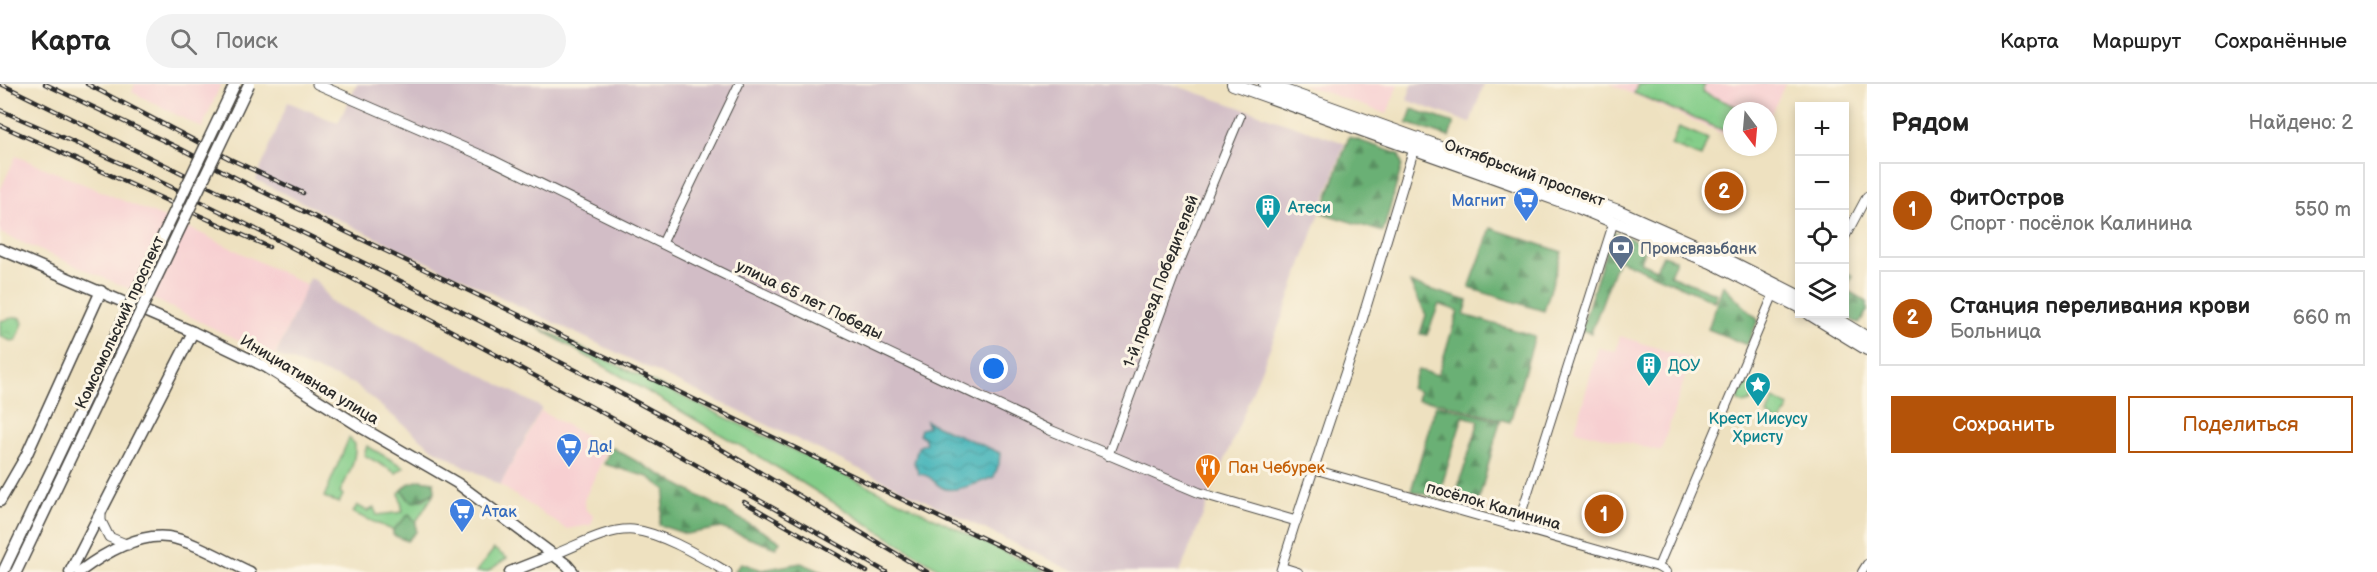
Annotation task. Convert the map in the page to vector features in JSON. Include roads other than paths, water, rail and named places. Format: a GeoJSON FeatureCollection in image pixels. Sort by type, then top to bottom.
{"type":"FeatureCollection","features":[{"type":"Feature","properties":{"kind":"main road","name":"Комсомольский проспект"},"geometry":{"type":"LineString","coordinates":[[3,572],[235,84]]}},
{"type":"Feature","properties":{"kind":"main road","name":"Комсомольский проспект"},"geometry":{"type":"LineString","coordinates":[[16,572],[249,84]]}},
{"type":"Feature","properties":{"kind":"main road","name":"Октябрьский проспект"},"geometry":{"type":"LineString","coordinates":[[1233,84],[1618,212],[1715,254],[1795,294]]}},
{"type":"Feature","properties":{"kind":"main road","name":"Октябрьский проспект"},"geometry":{"type":"LineString","coordinates":[[1265,84],[1415,145],[1614,221],[1711,262],[1795,304]]}},
{"type":"Feature","properties":{"kind":"main road","name":"Инициативная улица"},"geometry":{"type":"LineString","coordinates":[[0,249],[101,291],[266,367],[364,429],[429,465],[491,507],[573,572]]}},
{"type":"Feature","properties":{"kind":"main road"},"geometry":{"type":"LineString","coordinates":[[0,501],[26,456],[101,291]]}},
{"type":"Feature","properties":{"kind":"main road"},"geometry":{"type":"LineString","coordinates":[[1817,318],[1867,349]]}},
{"type":"Feature","properties":{"kind":"main road"},"geometry":{"type":"LineString","coordinates":[[1834,318],[1867,338]]}},
{"type":"Feature","properties":{"kind":"main road"},"geometry":{"type":"LineString","coordinates":[[70,572],[193,332]]}},
{"type":"Feature","properties":{"kind":"main road"},"geometry":{"type":"LineString","coordinates":[[79,572],[102,556],[128,545],[153,538],[171,537],[250,572]]}},
{"type":"Feature","properties":{"kind":"main road"},"geometry":{"type":"LineString","coordinates":[[510,572],[553,555]]}},
{"type":"Feature","properties":{"kind":"street","name":"улица 65 лет Победы"},"geometry":{"type":"LineString","coordinates":[[317,84],[490,159],[662,244],[1108,456],[1200,493],[1296,521]]}},
{"type":"Feature","properties":{"kind":"street"},"geometry":{"type":"LineString","coordinates":[[662,244],[740,84]]}},
{"type":"Feature","properties":{"kind":"street","name":"1-й проезд Победителей"},"geometry":{"type":"LineString","coordinates":[[1108,456],[1176,271],[1240,117]]}},
{"type":"Feature","properties":{"kind":"street"},"geometry":{"type":"LineString","coordinates":[[1298,572],[1281,569],[1353,350],[1415,145]]}},
{"type":"Feature","properties":{"kind":"street"},"geometry":{"type":"LineString","coordinates":[[1849,231],[1867,196]]}},
{"type":"Feature","properties":{"kind":"street"},"geometry":{"type":"LineString","coordinates":[[1517,527],[1614,221]]}},
{"type":"Feature","properties":{"kind":"street"},"geometry":{"type":"LineString","coordinates":[[1658,567],[1774,293]]}},
{"type":"Feature","properties":{"kind":"street","name":"посёлок Калинина"},"geometry":{"type":"LineString","coordinates":[[1313,469],[1658,567],[1666,572]]}},
{"type":"Feature","properties":{"kind":"street"},"geometry":{"type":"LineString","coordinates":[[101,513],[101,520],[109,537],[128,545]]}},
{"type":"Feature","properties":{"kind":"street"},"geometry":{"type":"LineString","coordinates":[[553,555],[605,535],[632,530],[657,536],[727,572]]}},
{"type":"Feature","properties":{"kind":"street"},"geometry":{"type":"LineString","coordinates":[[1862,572],[1867,564]]}},
{"type":"Feature","properties":{"kind":"water"},"geometry":{"type":"Polygon","coordinates":[[[926,421],[1000,453],[994,477],[968,486],[948,489],[939,486],[928,476],[919,474],[914,463],[918,447],[926,443],[924,437],[919,435],[921,429],[928,427],[926,421]]]}},
{"type":"Feature","properties":{"kind":"railway"},"geometry":{"type":"LineString","coordinates":[[1,84],[431,296],[605,385],[706,440],[927,572]]}},
{"type":"Feature","properties":{"kind":"railway"},"geometry":{"type":"LineString","coordinates":[[45,84],[181,149],[255,188],[1053,572]]}},
{"type":"Feature","properties":{"kind":"railway"},"geometry":{"type":"LineString","coordinates":[[87,84],[230,159],[303,193]]}},
{"type":"Feature","properties":{"kind":"railway"},"geometry":{"type":"LineString","coordinates":[[0,110],[165,184],[348,276],[708,471],[886,572]]}},
{"type":"Feature","properties":{"kind":"railway"},"geometry":{"type":"LineString","coordinates":[[0,125],[269,247]]}},
{"type":"Feature","properties":{"kind":"railway"},"geometry":{"type":"LineString","coordinates":[[744,502],[867,572]]}},
{"type":"Feature","properties":{"kind":"place","name":"Станция переливания крови"},"geometry":{"type":"Point","coordinates":[1724,191]}},
{"type":"Feature","properties":{"kind":"place","name":"Магнит"},"geometry":{"type":"Point","coordinates":[1526,223]}},
{"type":"Feature","properties":{"kind":"place","name":"Атеси"},"geometry":{"type":"Point","coordinates":[1268,230]}},
{"type":"Feature","properties":{"kind":"place","name":"Промсвязьбанк"},"geometry":{"type":"Point","coordinates":[1621,271]}},
{"type":"Feature","properties":{"kind":"place","name":"ДОУ"},"geometry":{"type":"Point","coordinates":[1649,388]}},
{"type":"Feature","properties":{"kind":"place","name":"Крест Иисусу Христу"},"geometry":{"type":"Point","coordinates":[1758,408]}},
{"type":"Feature","properties":{"kind":"place","name":"Да!"},"geometry":{"type":"Point","coordinates":[569,469]}},
{"type":"Feature","properties":{"kind":"place","name":"Пан Чебурек"},"geometry":{"type":"Point","coordinates":[1208,490]}},
{"type":"Feature","properties":{"kind":"place","name":"ФитОстров"},"geometry":{"type":"Point","coordinates":[1604,514]}},
{"type":"Feature","properties":{"kind":"place","name":"Атак"},"geometry":{"type":"Point","coordinates":[462,534]}}]}
